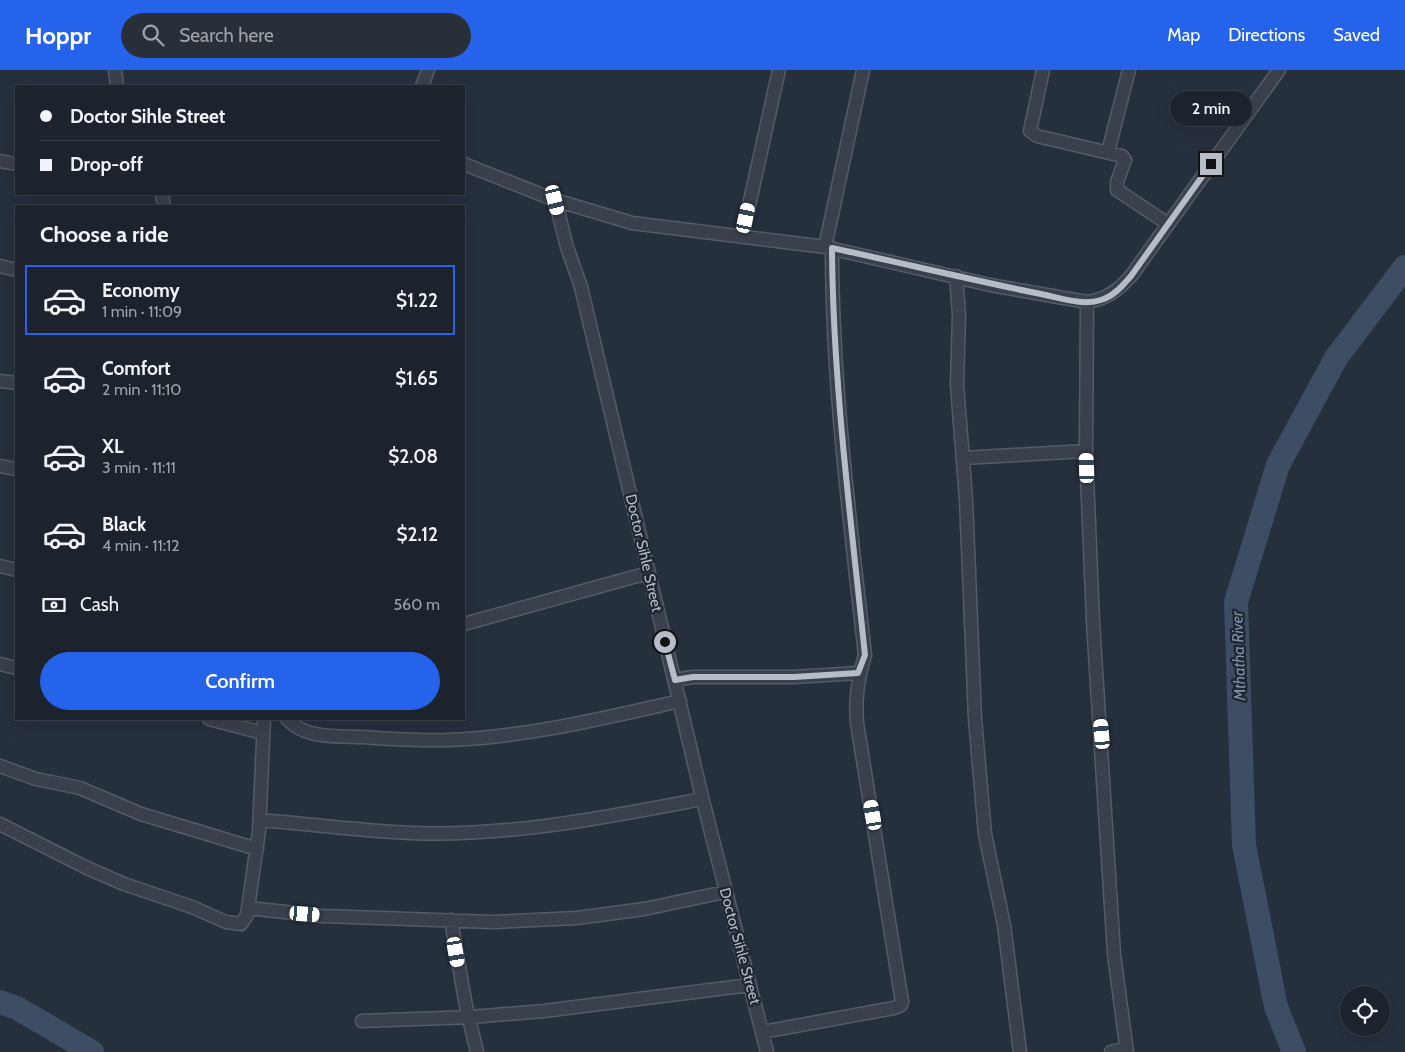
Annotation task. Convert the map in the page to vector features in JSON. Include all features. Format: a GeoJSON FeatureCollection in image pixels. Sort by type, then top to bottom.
{"type":"FeatureCollection","features":[{"type":"Feature","properties":{"kind":"street"},"geometry":{"type":"LineString","coordinates":[[115,70],[117,85]]}},
{"type":"Feature","properties":{"kind":"street"},"geometry":{"type":"LineString","coordinates":[[422,85],[428,70]]}},
{"type":"Feature","properties":{"kind":"street"},"geometry":{"type":"LineString","coordinates":[[742,237],[779,70]]}},
{"type":"Feature","properties":{"kind":"street"},"geometry":{"type":"LineString","coordinates":[[762,1032],[894,1008],[901,1005],[902,1002],[857,723],[855,700],[858,673],[865,655],[841,426],[829,247],[863,70]]}},
{"type":"Feature","properties":{"kind":"street"},"geometry":{"type":"LineString","coordinates":[[1043,70],[1030,131],[1037,136],[1122,156],[1125,160],[1117,182],[1117,190],[1168,224]]}},
{"type":"Feature","properties":{"kind":"street"},"geometry":{"type":"LineString","coordinates":[[1108,152],[1129,70]]}},
{"type":"Feature","properties":{"kind":"street"},"geometry":{"type":"LineString","coordinates":[[465,164],[555,200],[632,223],[829,247],[990,285],[1087,302],[1101,300],[1116,292],[1131,276],[1279,70]]}},
{"type":"Feature","properties":{"kind":"street"},"geometry":{"type":"LineString","coordinates":[[0,161],[15,164]]}},
{"type":"Feature","properties":{"kind":"street","name":"Doctor Sihle Street"},"geometry":{"type":"LineString","coordinates":[[555,200],[567,247],[581,287],[702,800],[767,1052]]}},
{"type":"Feature","properties":{"kind":"street"},"geometry":{"type":"LineString","coordinates":[[0,266],[15,270]]}},
{"type":"Feature","properties":{"kind":"street"},"geometry":{"type":"LineString","coordinates":[[956,276],[959,315],[957,385],[963,458],[975,718],[985,834],[1004,925],[1020,1052]]}},
{"type":"Feature","properties":{"kind":"street"},"geometry":{"type":"LineString","coordinates":[[1087,302],[1086,451],[1093,622],[1114,954],[1126,1050],[1111,1052]]}},
{"type":"Feature","properties":{"kind":"street"},"geometry":{"type":"LineString","coordinates":[[0,381],[15,383]]}},
{"type":"Feature","properties":{"kind":"street"},"geometry":{"type":"LineString","coordinates":[[963,458],[1086,451]]}},
{"type":"Feature","properties":{"kind":"street"},"geometry":{"type":"LineString","coordinates":[[0,466],[15,469]]}},
{"type":"Feature","properties":{"kind":"street"},"geometry":{"type":"LineString","coordinates":[[0,566],[15,570]]}},
{"type":"Feature","properties":{"kind":"street"},"geometry":{"type":"LineString","coordinates":[[465,624],[648,573]]}},
{"type":"Feature","properties":{"kind":"street"},"geometry":{"type":"LineString","coordinates":[[0,664],[15,668]]}},
{"type":"Feature","properties":{"kind":"street"},"geometry":{"type":"LineString","coordinates":[[675,680],[693,677],[794,677],[858,673]]}},
{"type":"Feature","properties":{"kind":"street"},"geometry":{"type":"LineString","coordinates":[[288,720],[305,732],[323,735],[448,740],[507,735],[572,725],[680,701]]}},
{"type":"Feature","properties":{"kind":"street"},"geometry":{"type":"LineString","coordinates":[[213,720],[263,734]]}},
{"type":"Feature","properties":{"kind":"street"},"geometry":{"type":"LineString","coordinates":[[0,824],[87,868],[226,922],[241,924],[245,921],[248,908],[257,849],[264,720]]}},
{"type":"Feature","properties":{"kind":"street"},"geometry":{"type":"LineString","coordinates":[[0,766],[36,779],[80,788],[141,814],[257,849]]}},
{"type":"Feature","properties":{"kind":"street"},"geometry":{"type":"LineString","coordinates":[[260,820],[412,833],[473,832],[562,824],[702,800]]}},
{"type":"Feature","properties":{"kind":"street"},"geometry":{"type":"LineString","coordinates":[[248,908],[322,916],[494,922],[577,918],[644,909],[725,892]]}},
{"type":"Feature","properties":{"kind":"street"},"geometry":{"type":"LineString","coordinates":[[451,920],[477,1052]]}},
{"type":"Feature","properties":{"kind":"street"},"geometry":{"type":"LineString","coordinates":[[362,1021],[469,1017],[544,1011],[750,985]]}},
{"type":"Feature","properties":{"kind":"waterway","name":"Mthatha River"},"geometry":{"type":"LineString","coordinates":[[1294,1052],[1276,1007],[1244,845],[1236,602],[1278,465],[1336,358],[1405,267]]}},
{"type":"Feature","properties":{"kind":"waterway","name":"Mthatha River"},"geometry":{"type":"LineString","coordinates":[[0,1002],[17,1008],[92,1052]]}},
{"type":"Feature","properties":{"kind":"route"},"geometry":{"type":"LineString","coordinates":[[665,642],[675,680],[693,677],[794,677],[858,673],[862,665],[865,655],[852,547],[834,340],[832,248],[899,262],[990,285],[1068,300],[1087,302],[1101,300],[1116,292],[1131,276],[1211,164]]}}]}
